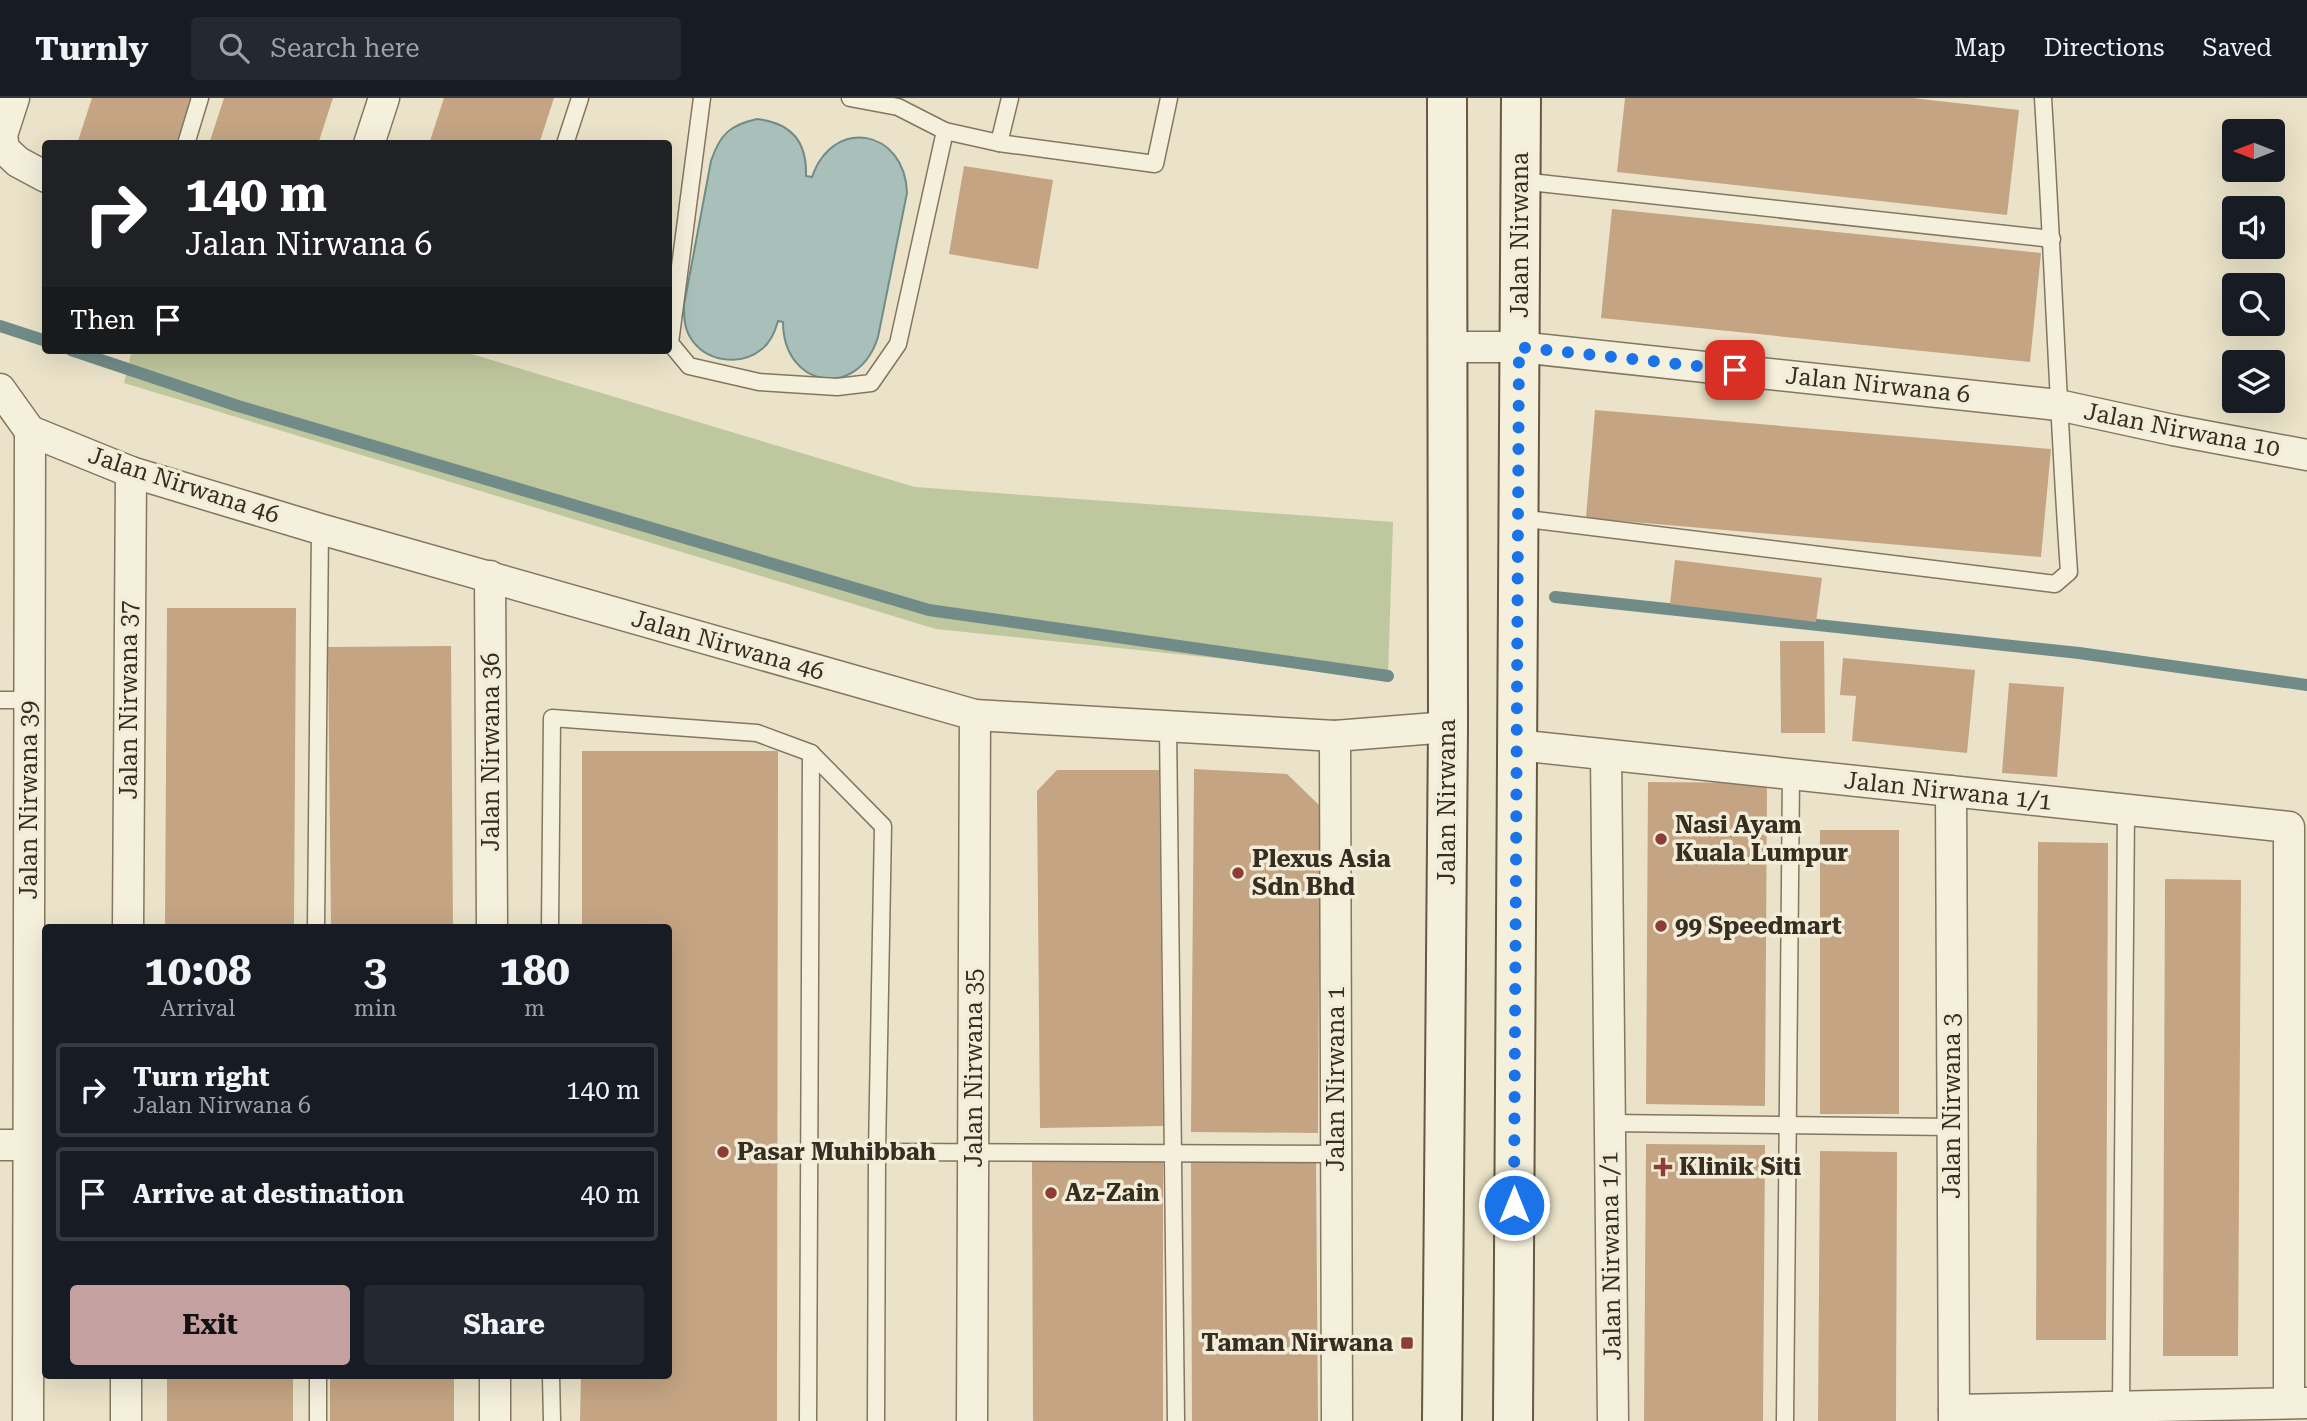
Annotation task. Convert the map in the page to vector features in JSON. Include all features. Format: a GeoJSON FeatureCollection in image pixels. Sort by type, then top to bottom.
{"type":"FeatureCollection","features":[{"type":"Feature","properties":{"kind":"street"},"geometry":{"type":"LineString","coordinates":[[14,98],[2,135],[4,149],[18,162],[42,175]]}},
{"type":"Feature","properties":{"kind":"street"},"geometry":{"type":"LineString","coordinates":[[370,140],[384,98]]}},
{"type":"Feature","properties":{"kind":"street","name":"Jalan Nirwana"},"geometry":{"type":"LineString","coordinates":[[1442,1421],[1448,727],[1447,98]]}},
{"type":"Feature","properties":{"kind":"street","name":"Jalan Nirwana"},"geometry":{"type":"LineString","coordinates":[[1513,1421],[1521,98]]}},
{"type":"Feature","properties":{"kind":"street","name":"Jalan Nirwana 6"},"geometry":{"type":"LineString","coordinates":[[1448,347],[1519,347],[2058,405]]}},
{"type":"Feature","properties":{"kind":"street"},"geometry":{"type":"LineString","coordinates":[[0,389],[30,431]]}},
{"type":"Feature","properties":{"kind":"street","name":"Jalan Nirwana 10"},"geometry":{"type":"LineString","coordinates":[[2058,405],[2307,455]]}},
{"type":"Feature","properties":{"kind":"street","name":"Jalan Nirwana 46"},"geometry":{"type":"LineString","coordinates":[[30,431],[131,472],[320,529],[975,715],[1335,736],[1448,727]]}},
{"type":"Feature","properties":{"kind":"street","name":"Jalan Nirwana 39"},"geometry":{"type":"LineString","coordinates":[[28,1421],[14,1145],[30,700],[30,431]]}},
{"type":"Feature","properties":{"kind":"street","name":"Jalan Nirwana 37"},"geometry":{"type":"LineString","coordinates":[[128,924],[131,472]]}},
{"type":"Feature","properties":{"kind":"street","name":"Jalan Nirwana 36"},"geometry":{"type":"LineString","coordinates":[[490,576],[492,924]]}},
{"type":"Feature","properties":{"kind":"street","name":"Jalan Nirwana 35"},"geometry":{"type":"LineString","coordinates":[[972,1421],[975,715]]}},
{"type":"Feature","properties":{"kind":"street","name":"Jalan Nirwana 1"},"geometry":{"type":"LineString","coordinates":[[1335,736],[1337,1421]]}},
{"type":"Feature","properties":{"kind":"street","name":"Jalan Nirwana 1/1"},"geometry":{"type":"LineString","coordinates":[[1517,745],[2298,829]]}},
{"type":"Feature","properties":{"kind":"street","name":"Jalan Nirwana 1/1"},"geometry":{"type":"LineString","coordinates":[[1606,755],[1613,1421]]}},
{"type":"Feature","properties":{"kind":"street","name":"Jalan Nirwana 3"},"geometry":{"type":"LineString","coordinates":[[1951,791],[1954,1416]]}},
{"type":"Feature","properties":{"kind":"street"},"geometry":{"type":"LineString","coordinates":[[1954,1416],[2121,1407],[2298,1403],[2298,829]]}},
{"type":"Feature","properties":{"kind":"street"},"geometry":{"type":"LineString","coordinates":[[125,1421],[126,1379]]}},
{"type":"Feature","properties":{"kind":"street"},"geometry":{"type":"LineString","coordinates":[[495,1379],[495,1421]]}},
{"type":"Feature","properties":{"kind":"lane"},"geometry":{"type":"LineString","coordinates":[[187,140],[200,98]]}},
{"type":"Feature","properties":{"kind":"lane"},"geometry":{"type":"LineString","coordinates":[[566,140],[580,98]]}},
{"type":"Feature","properties":{"kind":"lane"},"geometry":{"type":"LineString","coordinates":[[672,328],[702,98]]}},
{"type":"Feature","properties":{"kind":"lane"},"geometry":{"type":"LineString","coordinates":[[850,98],[898,107],[945,131],[999,143],[1155,164],[1169,98]]}},
{"type":"Feature","properties":{"kind":"lane"},"geometry":{"type":"LineString","coordinates":[[999,143],[1010,98]]}},
{"type":"Feature","properties":{"kind":"lane"},"geometry":{"type":"LineString","coordinates":[[1519,518],[2055,584],[2069,572],[2043,98]]}},
{"type":"Feature","properties":{"kind":"lane"},"geometry":{"type":"LineString","coordinates":[[672,345],[690,366],[759,382],[837,387],[871,383],[898,344],[945,131]]}},
{"type":"Feature","properties":{"kind":"lane"},"geometry":{"type":"LineString","coordinates":[[1521,181],[2052,239]]}},
{"type":"Feature","properties":{"kind":"lane"},"geometry":{"type":"LineString","coordinates":[[316,924],[320,529]]}},
{"type":"Feature","properties":{"kind":"lane"},"geometry":{"type":"LineString","coordinates":[[0,700],[30,700]]}},
{"type":"Feature","properties":{"kind":"lane"},"geometry":{"type":"LineString","coordinates":[[550,924],[552,718],[757,733],[810,753],[883,825],[877,1152],[876,1421]]}},
{"type":"Feature","properties":{"kind":"lane"},"geometry":{"type":"LineString","coordinates":[[1168,726],[1176,1421]]}},
{"type":"Feature","properties":{"kind":"lane"},"geometry":{"type":"LineString","coordinates":[[808,1421],[810,753]]}},
{"type":"Feature","properties":{"kind":"lane"},"geometry":{"type":"LineString","coordinates":[[1785,1421],[1791,774]]}},
{"type":"Feature","properties":{"kind":"lane"},"geometry":{"type":"LineString","coordinates":[[2121,1407],[2126,810]]}},
{"type":"Feature","properties":{"kind":"lane"},"geometry":{"type":"LineString","coordinates":[[1609,1123],[1952,1127]]}},
{"type":"Feature","properties":{"kind":"lane"},"geometry":{"type":"LineString","coordinates":[[877,1152],[1337,1154]]}},
{"type":"Feature","properties":{"kind":"lane"},"geometry":{"type":"LineString","coordinates":[[318,1379],[318,1421]]}},
{"type":"Feature","properties":{"kind":"lane"},"geometry":{"type":"LineString","coordinates":[[551,1379],[552,1421]]}},
{"type":"Feature","properties":{"kind":"green space"},"geometry":{"type":"Polygon","coordinates":[[[131,354],[471,354],[915,487],[1393,522],[1388,676],[936,629],[124,383],[131,354]]]}},
{"type":"Feature","properties":{"kind":"water"},"geometry":{"type":"Polygon","coordinates":[[[757,119],[780,125],[795,136],[804,153],[806,176],[812,177],[822,158],[835,145],[851,138],[867,138],[882,144],[894,155],[903,171],[907,193],[878,337],[868,357],[855,371],[839,378],[823,378],[808,373],[795,361],[786,344],[783,322],[778,321],[768,343],[762,349],[753,355],[734,360],[714,357],[704,352],[690,337],[687,329],[684,305],[711,161],[727,132],[740,124],[757,119]]]}},
{"type":"Feature","properties":{"kind":"building"},"geometry":{"type":"Polygon","coordinates":[[[92,98],[195,98],[182,140],[78,140],[92,98]]]}},
{"type":"Feature","properties":{"kind":"building"},"geometry":{"type":"Polygon","coordinates":[[[224,98],[333,98],[319,140],[210,140],[224,98]]]}},
{"type":"Feature","properties":{"kind":"building"},"geometry":{"type":"Polygon","coordinates":[[[444,98],[554,98],[540,140],[430,140],[444,98]]]}},
{"type":"Feature","properties":{"kind":"building"},"geometry":{"type":"Polygon","coordinates":[[[1625,98],[1912,98],[2019,110],[2007,215],[1617,172],[1625,98]]]}},
{"type":"Feature","properties":{"kind":"building"},"geometry":{"type":"Polygon","coordinates":[[[964,166],[1053,180],[1038,269],[949,254],[964,166]]]}},
{"type":"Feature","properties":{"kind":"building"},"geometry":{"type":"Polygon","coordinates":[[[1612,209],[2041,253],[2030,362],[1601,318],[1612,209]]]}},
{"type":"Feature","properties":{"kind":"building"},"geometry":{"type":"Polygon","coordinates":[[[1595,410],[2051,449],[2041,557],[1586,518],[1595,410]]]}},
{"type":"Feature","properties":{"kind":"building"},"geometry":{"type":"Polygon","coordinates":[[[1675,560],[1822,578],[1816,622],[1670,604],[1675,560]]]}},
{"type":"Feature","properties":{"kind":"building"},"geometry":{"type":"Polygon","coordinates":[[[167,608],[296,608],[294,924],[165,924],[167,608]]]}},
{"type":"Feature","properties":{"kind":"building"},"geometry":{"type":"Polygon","coordinates":[[[1780,641],[1824,641],[1825,733],[1781,733],[1780,641]]]}},
{"type":"Feature","properties":{"kind":"building"},"geometry":{"type":"Polygon","coordinates":[[[451,646],[453,924],[331,924],[328,647],[451,646]]]}},
{"type":"Feature","properties":{"kind":"building"},"geometry":{"type":"Polygon","coordinates":[[[1843,658],[1975,670],[1967,753],[1852,741],[1856,696],[1840,695],[1843,658]]]}},
{"type":"Feature","properties":{"kind":"building"},"geometry":{"type":"Polygon","coordinates":[[[2009,683],[2064,687],[2057,777],[2002,773],[2009,683]]]}},
{"type":"Feature","properties":{"kind":"building","name":"Pasar Muhibbah"},"geometry":{"type":"Polygon","coordinates":[[[582,751],[778,751],[777,1421],[580,1421],[581,1379],[672,1379],[672,924],[582,924],[582,751]]]}},
{"type":"Feature","properties":{"kind":"building"},"geometry":{"type":"Polygon","coordinates":[[[1194,769],[1287,774],[1320,806],[1318,1133],[1191,1132],[1194,769]]]}},
{"type":"Feature","properties":{"kind":"building"},"geometry":{"type":"Polygon","coordinates":[[[1057,770],[1159,770],[1163,1126],[1040,1128],[1037,791],[1057,770]]]}},
{"type":"Feature","properties":{"kind":"building"},"geometry":{"type":"Polygon","coordinates":[[[1648,782],[1767,783],[1765,1106],[1646,1104],[1648,782]]]}},
{"type":"Feature","properties":{"kind":"building"},"geometry":{"type":"Polygon","coordinates":[[[1820,830],[1899,830],[1899,1114],[1820,1114],[1820,830]]]}},
{"type":"Feature","properties":{"kind":"building"},"geometry":{"type":"Polygon","coordinates":[[[2038,842],[2108,843],[2106,1340],[2036,1340],[2038,842]]]}},
{"type":"Feature","properties":{"kind":"building"},"geometry":{"type":"Polygon","coordinates":[[[2165,879],[2241,880],[2238,1356],[2163,1356],[2165,879]]]}},
{"type":"Feature","properties":{"kind":"building"},"geometry":{"type":"Polygon","coordinates":[[[1646,1144],[1765,1145],[1763,1421],[1644,1421],[1646,1144]]]}},
{"type":"Feature","properties":{"kind":"building"},"geometry":{"type":"Polygon","coordinates":[[[1820,1151],[1897,1152],[1896,1421],[1818,1421],[1820,1151]]]}},
{"type":"Feature","properties":{"kind":"building"},"geometry":{"type":"Polygon","coordinates":[[[1316,1158],[1318,1421],[1192,1421],[1191,1159],[1316,1158]]]}},
{"type":"Feature","properties":{"kind":"building"},"geometry":{"type":"Polygon","coordinates":[[[1163,1160],[1163,1421],[1033,1421],[1032,1161],[1163,1160]]]}},
{"type":"Feature","properties":{"kind":"building"},"geometry":{"type":"Polygon","coordinates":[[[167,1379],[293,1379],[293,1421],[167,1421],[167,1379]]]}},
{"type":"Feature","properties":{"kind":"building"},"geometry":{"type":"Polygon","coordinates":[[[330,1379],[454,1379],[454,1421],[330,1421],[330,1379]]]}},
{"type":"Feature","properties":{"kind":"waterway"},"geometry":{"type":"LineString","coordinates":[[0,326],[42,340]]}},
{"type":"Feature","properties":{"kind":"waterway"},"geometry":{"type":"LineString","coordinates":[[83,354],[238,406],[929,610],[1388,676]]}},
{"type":"Feature","properties":{"kind":"waterway"},"geometry":{"type":"LineString","coordinates":[[1555,597],[2079,653],[2307,685]]}},
{"type":"Feature","properties":{"kind":"place","name":"Nasi Ayam Kuala Lumpur"},"geometry":{"type":"Point","coordinates":[1661,839]}},
{"type":"Feature","properties":{"kind":"place","name":"Plexus Asia Sdn Bhd"},"geometry":{"type":"Point","coordinates":[1238,873]}},
{"type":"Feature","properties":{"kind":"place","name":"99 Speedmart"},"geometry":{"type":"Point","coordinates":[1661,926]}},
{"type":"Feature","properties":{"kind":"place","name":"Pasar Muhibbah"},"geometry":{"type":"Point","coordinates":[723,1152]}},
{"type":"Feature","properties":{"kind":"place","name":"Klinik Siti"},"geometry":{"type":"Point","coordinates":[1663,1167]}},
{"type":"Feature","properties":{"kind":"place","name":"Az-Zain"},"geometry":{"type":"Point","coordinates":[1051,1193]}},
{"type":"Feature","properties":{"kind":"place","name":"Taman Nirwana"},"geometry":{"type":"Point","coordinates":[1407,1343]}},
{"type":"Feature","properties":{"kind":"route"},"geometry":{"type":"LineString","coordinates":[[1514,1205],[1519,347],[1735,370]]}}]}
